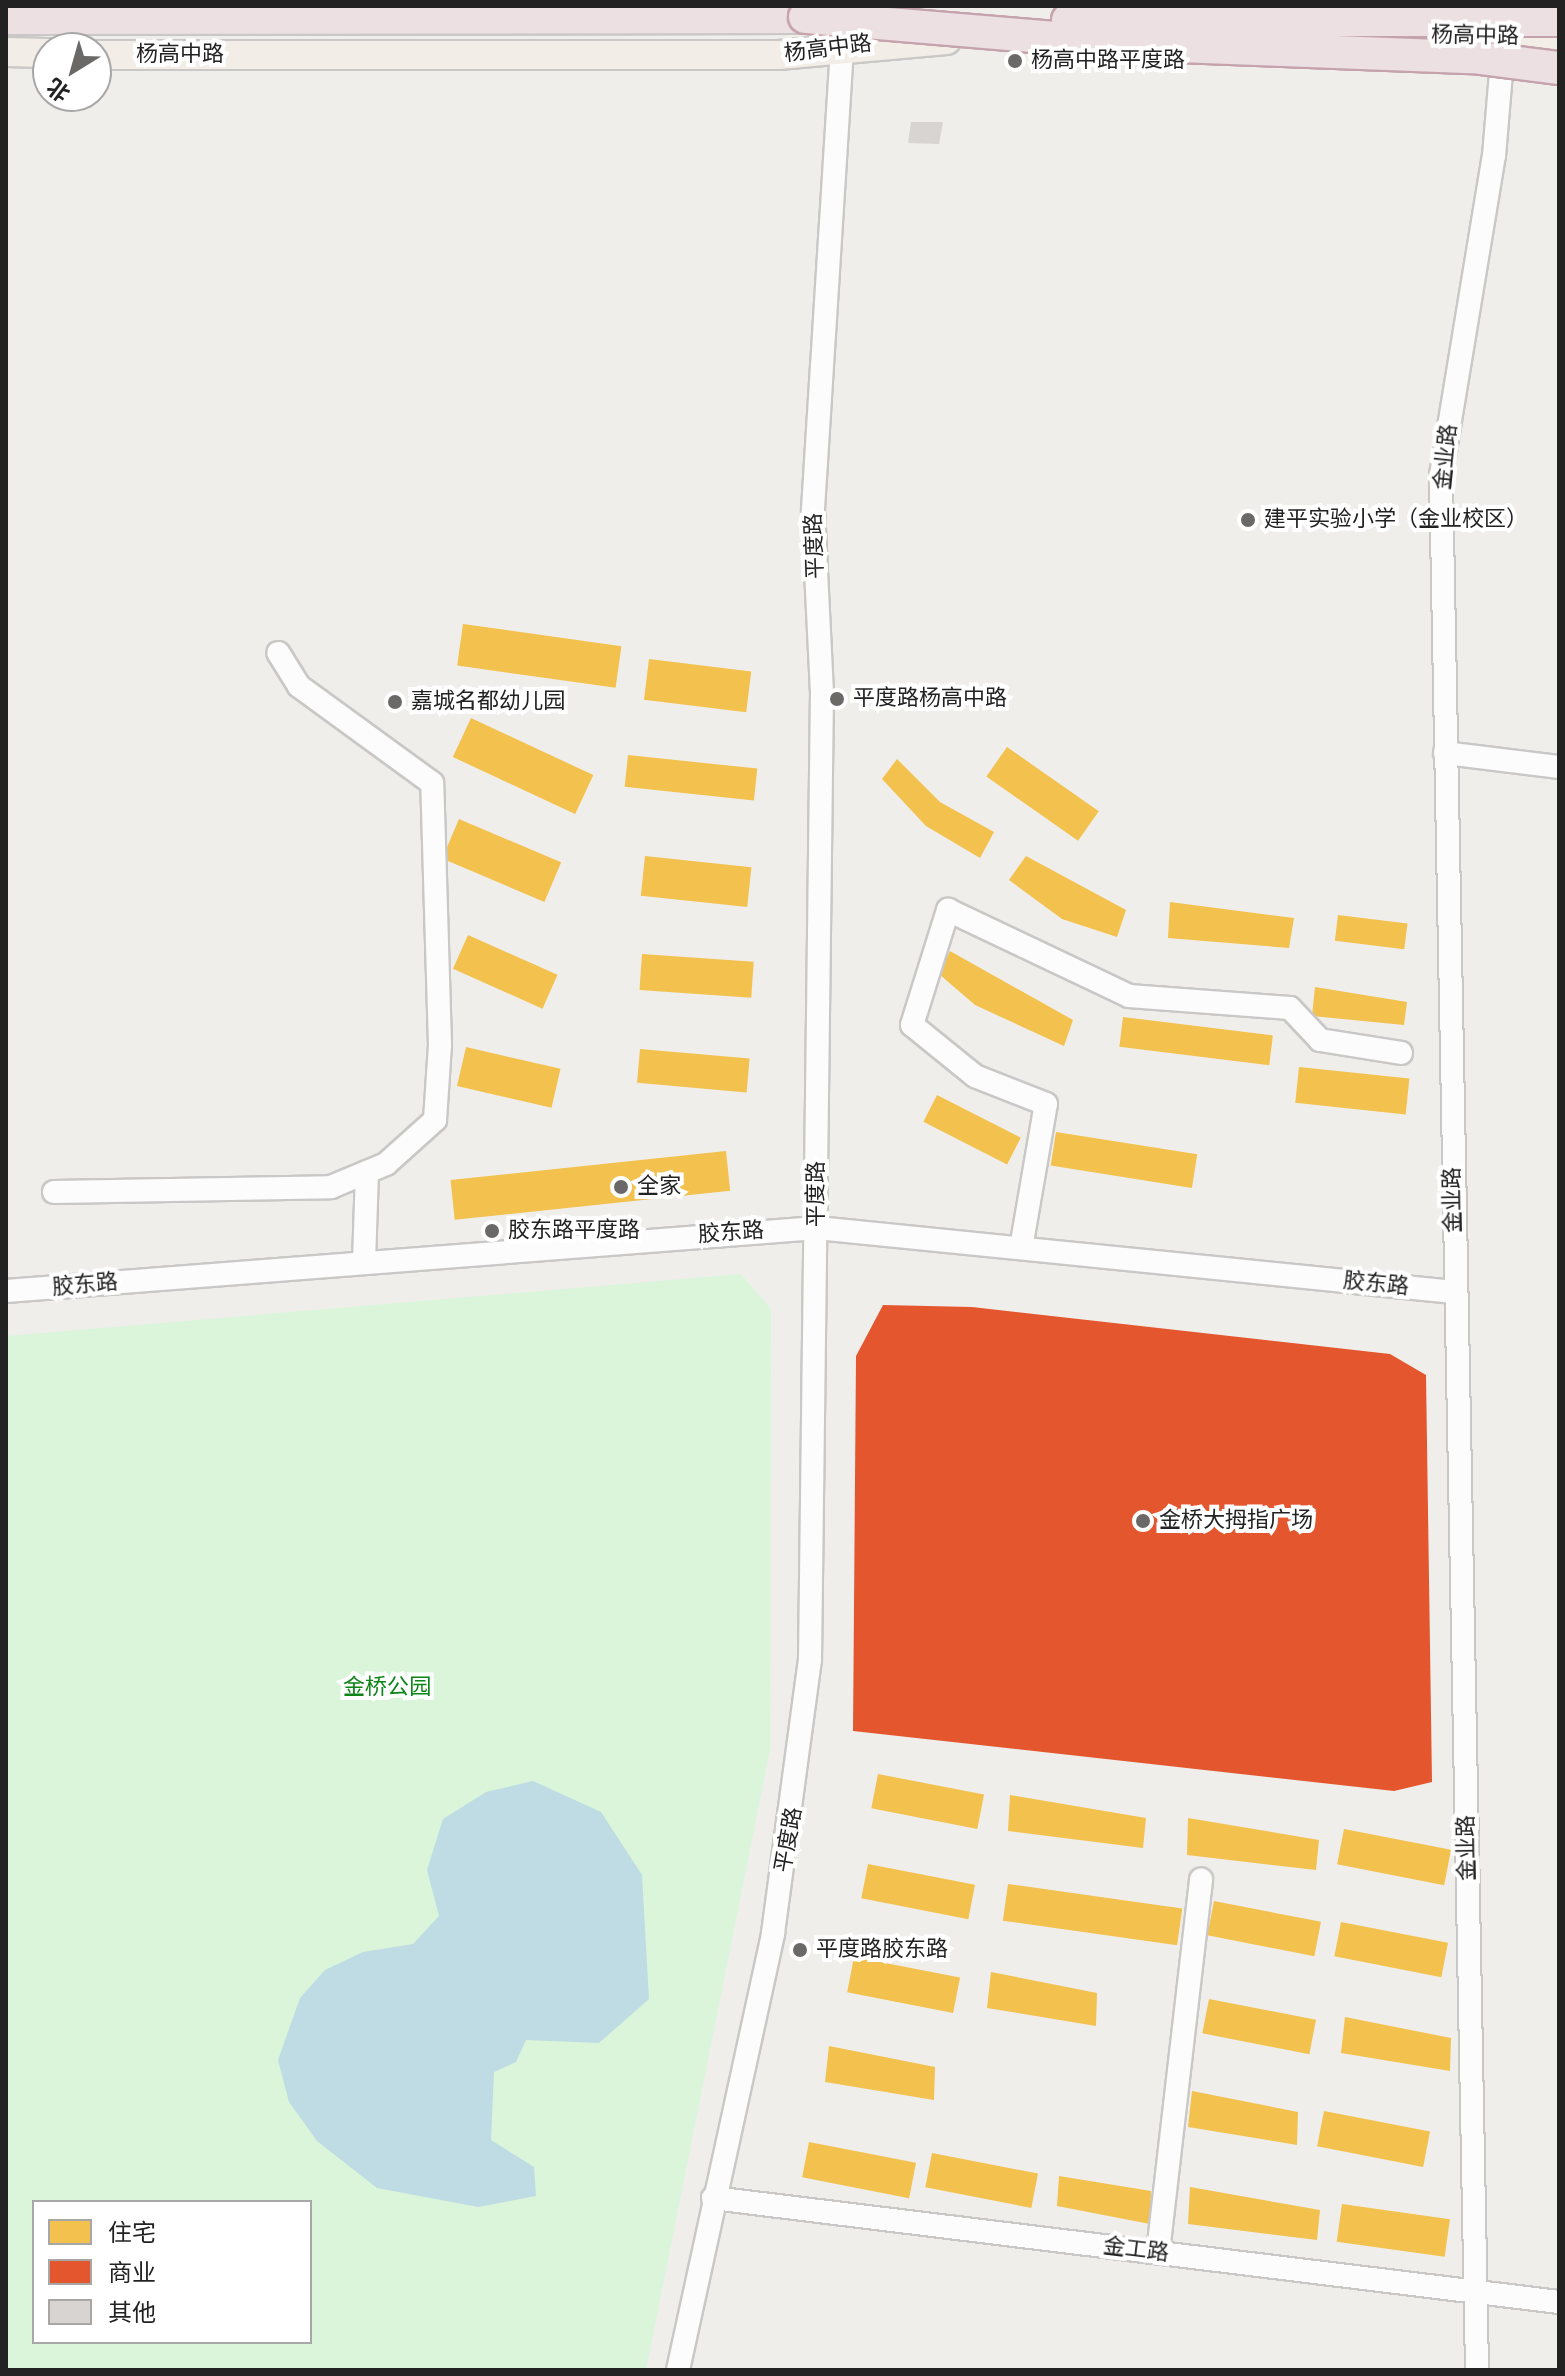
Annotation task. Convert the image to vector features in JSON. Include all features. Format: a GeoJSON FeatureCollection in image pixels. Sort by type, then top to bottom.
{"type":"FeatureCollection","features":[{"type":"Feature","properties":{"kind":"highway"},"geometry":{"type":"LineString","coordinates":[[805,17],[1126,44],[1472,57],[1559,68]]}},
{"type":"Feature","properties":{"kind":"highway","name":"杨高中路"},"geometry":{"type":"LineString","coordinates":[[6,18],[1559,20]]}},
{"type":"Feature","properties":{"kind":"highway"},"geometry":{"type":"LineString","coordinates":[[6,31],[156,18]]}},
{"type":"Feature","properties":{"kind":"main road","name":"杨高中路"},"geometry":{"type":"LineString","coordinates":[[112,55],[779,55],[842,48],[1016,38],[1504,35],[1559,39]]}},
{"type":"Feature","properties":{"kind":"main road"},"geometry":{"type":"LineString","coordinates":[[6,52],[32,53]]}},
{"type":"Feature","properties":{"kind":"street","name":"平度路"},"geometry":{"type":"LineString","coordinates":[[678,2370],[799,1778],[810,1660],[822,693],[813,509],[846,6]]}},
{"type":"Feature","properties":{"kind":"street","name":"金业路"},"geometry":{"type":"LineString","coordinates":[[1477,2370],[1478,2291],[1454,1292],[1441,475],[1494,156],[1504,35]]}},
{"type":"Feature","properties":{"kind":"street"},"geometry":{"type":"LineString","coordinates":[[54,1192],[331,1187],[367,1172],[435,1120],[440,1045],[432,783],[299,686],[278,653]]}},
{"type":"Feature","properties":{"kind":"street"},"geometry":{"type":"LineString","coordinates":[[1445,753],[1559,767]]}},
{"type":"Feature","properties":{"kind":"street"},"geometry":{"type":"LineString","coordinates":[[1021,1248],[1046,1104],[975,1076],[912,1025],[948,910],[1129,996],[1290,1008],[1320,1040],[1401,1053]]}},
{"type":"Feature","properties":{"kind":"street"},"geometry":{"type":"LineString","coordinates":[[364,1262],[367,1172]]}},
{"type":"Feature","properties":{"kind":"street","name":"胶东路"},"geometry":{"type":"LineString","coordinates":[[6,1291],[817,1228],[1454,1292]]}},
{"type":"Feature","properties":{"kind":"street"},"geometry":{"type":"LineString","coordinates":[[1158,2252],[1201,1879]]}},
{"type":"Feature","properties":{"kind":"street","name":"金工路"},"geometry":{"type":"LineString","coordinates":[[713,2198],[1559,2302]]}},
{"type":"Feature","properties":{"kind":"green space","name":"金桥公园"},"geometry":{"type":"Polygon","coordinates":[[[741,1274],[771,1309],[770,1749],[646,2370],[6,2370],[6,1336],[741,1274]]]}},
{"type":"Feature","properties":{"kind":"water"},"geometry":{"type":"Polygon","coordinates":[[[533,1781],[601,1812],[642,1875],[649,1999],[599,2043],[526,2040],[516,2062],[494,2072],[491,2140],[534,2167],[536,2196],[478,2207],[377,2188],[317,2141],[289,2102],[278,2060],[300,1998],[325,1970],[363,1952],[413,1944],[439,1916],[427,1870],[443,1819],[486,1792],[533,1781]]]}},
{"type":"Feature","properties":{"kind":"building: 住宅"},"geometry":{"type":"Polygon","coordinates":[[[463,624],[621,646],[616,688],[457,666],[463,624]]]}},
{"type":"Feature","properties":{"kind":"building: 住宅"},"geometry":{"type":"Polygon","coordinates":[[[649,659],[751,672],[746,712],[644,700],[649,659]]]}},
{"type":"Feature","properties":{"kind":"building: 住宅"},"geometry":{"type":"Polygon","coordinates":[[[471,718],[593,775],[575,814],[453,757],[471,718]]]}},
{"type":"Feature","properties":{"kind":"building: 住宅"},"geometry":{"type":"Polygon","coordinates":[[[1007,747],[1099,811],[1078,841],[986,776],[1007,747]]]}},
{"type":"Feature","properties":{"kind":"building: 住宅"},"geometry":{"type":"Polygon","coordinates":[[[628,755],[757,769],[754,800],[625,787],[628,755]]]}},
{"type":"Feature","properties":{"kind":"building: 住宅"},"geometry":{"type":"Polygon","coordinates":[[[897,759],[940,802],[994,832],[980,858],[926,826],[882,779],[897,759]]]}},
{"type":"Feature","properties":{"kind":"building: 住宅"},"geometry":{"type":"Polygon","coordinates":[[[459,819],[561,862],[544,902],[442,859],[459,819]]]}},
{"type":"Feature","properties":{"kind":"building: 住宅"},"geometry":{"type":"Polygon","coordinates":[[[645,856],[751,867],[747,907],[641,896],[645,856]]]}},
{"type":"Feature","properties":{"kind":"building: 住宅"},"geometry":{"type":"Polygon","coordinates":[[[1026,856],[1126,910],[1117,937],[1062,919],[1009,880],[1026,856]]]}},
{"type":"Feature","properties":{"kind":"building: 住宅"},"geometry":{"type":"Polygon","coordinates":[[[1170,902],[1294,918],[1289,948],[1168,938],[1170,902]]]}},
{"type":"Feature","properties":{"kind":"building: 住宅"},"geometry":{"type":"Polygon","coordinates":[[[1338,915],[1407,924],[1404,949],[1335,941],[1338,915]]]}},
{"type":"Feature","properties":{"kind":"building: 住宅"},"geometry":{"type":"Polygon","coordinates":[[[468,935],[558,975],[542,1009],[453,969],[468,935]]]}},
{"type":"Feature","properties":{"kind":"building: 住宅"},"geometry":{"type":"Polygon","coordinates":[[[950,951],[1073,1020],[1064,1046],[975,1005],[939,974],[950,951]]]}},
{"type":"Feature","properties":{"kind":"building: 住宅"},"geometry":{"type":"Polygon","coordinates":[[[642,954],[754,962],[751,998],[639,990],[642,954]]]}},
{"type":"Feature","properties":{"kind":"building: 住宅"},"geometry":{"type":"Polygon","coordinates":[[[1315,987],[1407,1002],[1404,1025],[1312,1016],[1315,987]]]}},
{"type":"Feature","properties":{"kind":"building: 住宅"},"geometry":{"type":"Polygon","coordinates":[[[1123,1017],[1273,1035],[1269,1065],[1119,1047],[1123,1017]]]}},
{"type":"Feature","properties":{"kind":"building: 住宅"},"geometry":{"type":"Polygon","coordinates":[[[466,1047],[561,1069],[552,1108],[457,1086],[466,1047]]]}},
{"type":"Feature","properties":{"kind":"building: 住宅"},"geometry":{"type":"Polygon","coordinates":[[[640,1049],[750,1059],[747,1092],[637,1083],[640,1049]]]}},
{"type":"Feature","properties":{"kind":"building: 住宅"},"geometry":{"type":"Polygon","coordinates":[[[1299,1067],[1409,1079],[1406,1114],[1295,1103],[1299,1067]]]}},
{"type":"Feature","properties":{"kind":"building: 住宅"},"geometry":{"type":"Polygon","coordinates":[[[937,1095],[1021,1138],[1007,1164],[923,1122],[937,1095]]]}},
{"type":"Feature","properties":{"kind":"building: 住宅"},"geometry":{"type":"Polygon","coordinates":[[[1056,1132],[1197,1154],[1192,1188],[1051,1166],[1056,1132]]]}},
{"type":"Feature","properties":{"kind":"building: 住宅"},"geometry":{"type":"Polygon","coordinates":[[[726,1151],[730,1191],[455,1220],[451,1180],[726,1151]]]}},
{"type":"Feature","properties":{"kind":"building: 住宅"},"geometry":{"type":"Polygon","coordinates":[[[878,1774],[984,1795],[977,1829],[871,1808],[878,1774]]]}},
{"type":"Feature","properties":{"kind":"building: 住宅"},"geometry":{"type":"Polygon","coordinates":[[[1010,1795],[1146,1818],[1143,1848],[1008,1831],[1010,1795]]]}},
{"type":"Feature","properties":{"kind":"building: 住宅"},"geometry":{"type":"Polygon","coordinates":[[[1188,1818],[1319,1840],[1316,1870],[1187,1855],[1188,1818]]]}},
{"type":"Feature","properties":{"kind":"building: 住宅"},"geometry":{"type":"Polygon","coordinates":[[[1344,1829],[1451,1850],[1444,1885],[1337,1864],[1344,1829]]]}},
{"type":"Feature","properties":{"kind":"building: 住宅"},"geometry":{"type":"Polygon","coordinates":[[[868,1864],[975,1885],[968,1919],[861,1898],[868,1864]]]}},
{"type":"Feature","properties":{"kind":"building: 住宅"},"geometry":{"type":"Polygon","coordinates":[[[1008,1884],[1182,1908],[1177,1945],[1003,1921],[1008,1884]]]}},
{"type":"Feature","properties":{"kind":"building: 住宅"},"geometry":{"type":"Polygon","coordinates":[[[1214,1901],[1321,1922],[1314,1956],[1207,1935],[1214,1901]]]}},
{"type":"Feature","properties":{"kind":"building: 住宅"},"geometry":{"type":"Polygon","coordinates":[[[1341,1922],[1448,1943],[1441,1977],[1334,1956],[1341,1922]]]}},
{"type":"Feature","properties":{"kind":"building: 住宅"},"geometry":{"type":"Polygon","coordinates":[[[854,1957],[960,1978],[953,2013],[847,1992],[854,1957]]]}},
{"type":"Feature","properties":{"kind":"building: 住宅"},"geometry":{"type":"Polygon","coordinates":[[[991,1972],[1097,1993],[1096,2026],[987,2008],[991,1972]]]}},
{"type":"Feature","properties":{"kind":"building: 住宅"},"geometry":{"type":"Polygon","coordinates":[[[1209,1999],[1316,2020],[1309,2054],[1202,2033],[1209,1999]]]}},
{"type":"Feature","properties":{"kind":"building: 住宅"},"geometry":{"type":"Polygon","coordinates":[[[1345,2017],[1451,2038],[1450,2071],[1341,2053],[1345,2017]]]}},
{"type":"Feature","properties":{"kind":"building: 住宅"},"geometry":{"type":"Polygon","coordinates":[[[829,2046],[935,2067],[934,2100],[825,2082],[829,2046]]]}},
{"type":"Feature","properties":{"kind":"building: 住宅"},"geometry":{"type":"Polygon","coordinates":[[[1192,2091],[1298,2112],[1297,2145],[1188,2127],[1192,2091]]]}},
{"type":"Feature","properties":{"kind":"building: 住宅"},"geometry":{"type":"Polygon","coordinates":[[[1324,2111],[1430,2132],[1423,2167],[1317,2146],[1324,2111]]]}},
{"type":"Feature","properties":{"kind":"building: 住宅"},"geometry":{"type":"Polygon","coordinates":[[[809,2142],[916,2163],[909,2198],[802,2177],[809,2142]]]}},
{"type":"Feature","properties":{"kind":"building: 住宅"},"geometry":{"type":"Polygon","coordinates":[[[932,2153],[1038,2174],[1031,2208],[925,2187],[932,2153]]]}},
{"type":"Feature","properties":{"kind":"building: 住宅"},"geometry":{"type":"Polygon","coordinates":[[[1059,2176],[1151,2191],[1150,2224],[1057,2206],[1059,2176]]]}},
{"type":"Feature","properties":{"kind":"building: 住宅"},"geometry":{"type":"Polygon","coordinates":[[[1190,2187],[1320,2210],[1317,2240],[1188,2224],[1190,2187]]]}},
{"type":"Feature","properties":{"kind":"building: 住宅"},"geometry":{"type":"Polygon","coordinates":[[[1342,2204],[1450,2219],[1445,2257],[1337,2242],[1342,2204]]]}},
{"type":"Feature","properties":{"kind":"building: 商业","name":"金桥大拇指广场"},"geometry":{"type":"Polygon","coordinates":[[[883,1305],[972,1307],[1390,1354],[1426,1375],[1432,1782],[1394,1791],[853,1731],[856,1356],[883,1305]]]}},
{"type":"Feature","properties":{"kind":"building: 其他"},"geometry":{"type":"Polygon","coordinates":[[[911,122],[943,122],[939,144],[908,143],[911,122]]]}},
{"type":"Feature","properties":{"kind":"place","name":"杨高中路平度路"},"geometry":{"type":"Point","coordinates":[1015,61]}},
{"type":"Feature","properties":{"kind":"place","name":"建平实验小学（金业校区）"},"geometry":{"type":"Point","coordinates":[1248,520]}},
{"type":"Feature","properties":{"kind":"place","name":"平度路杨高中路"},"geometry":{"type":"Point","coordinates":[837,699]}},
{"type":"Feature","properties":{"kind":"place","name":"嘉城名都幼儿园"},"geometry":{"type":"Point","coordinates":[395,702]}},
{"type":"Feature","properties":{"kind":"place","name":"全家"},"geometry":{"type":"Point","coordinates":[621,1187]}},
{"type":"Feature","properties":{"kind":"place","name":"胶东路平度路"},"geometry":{"type":"Point","coordinates":[492,1231]}},
{"type":"Feature","properties":{"kind":"place","name":"金桥大拇指广场"},"geometry":{"type":"Point","coordinates":[1143,1521]}},
{"type":"Feature","properties":{"kind":"place","name":"平度路胶东路"},"geometry":{"type":"Point","coordinates":[800,1950]}}]}
